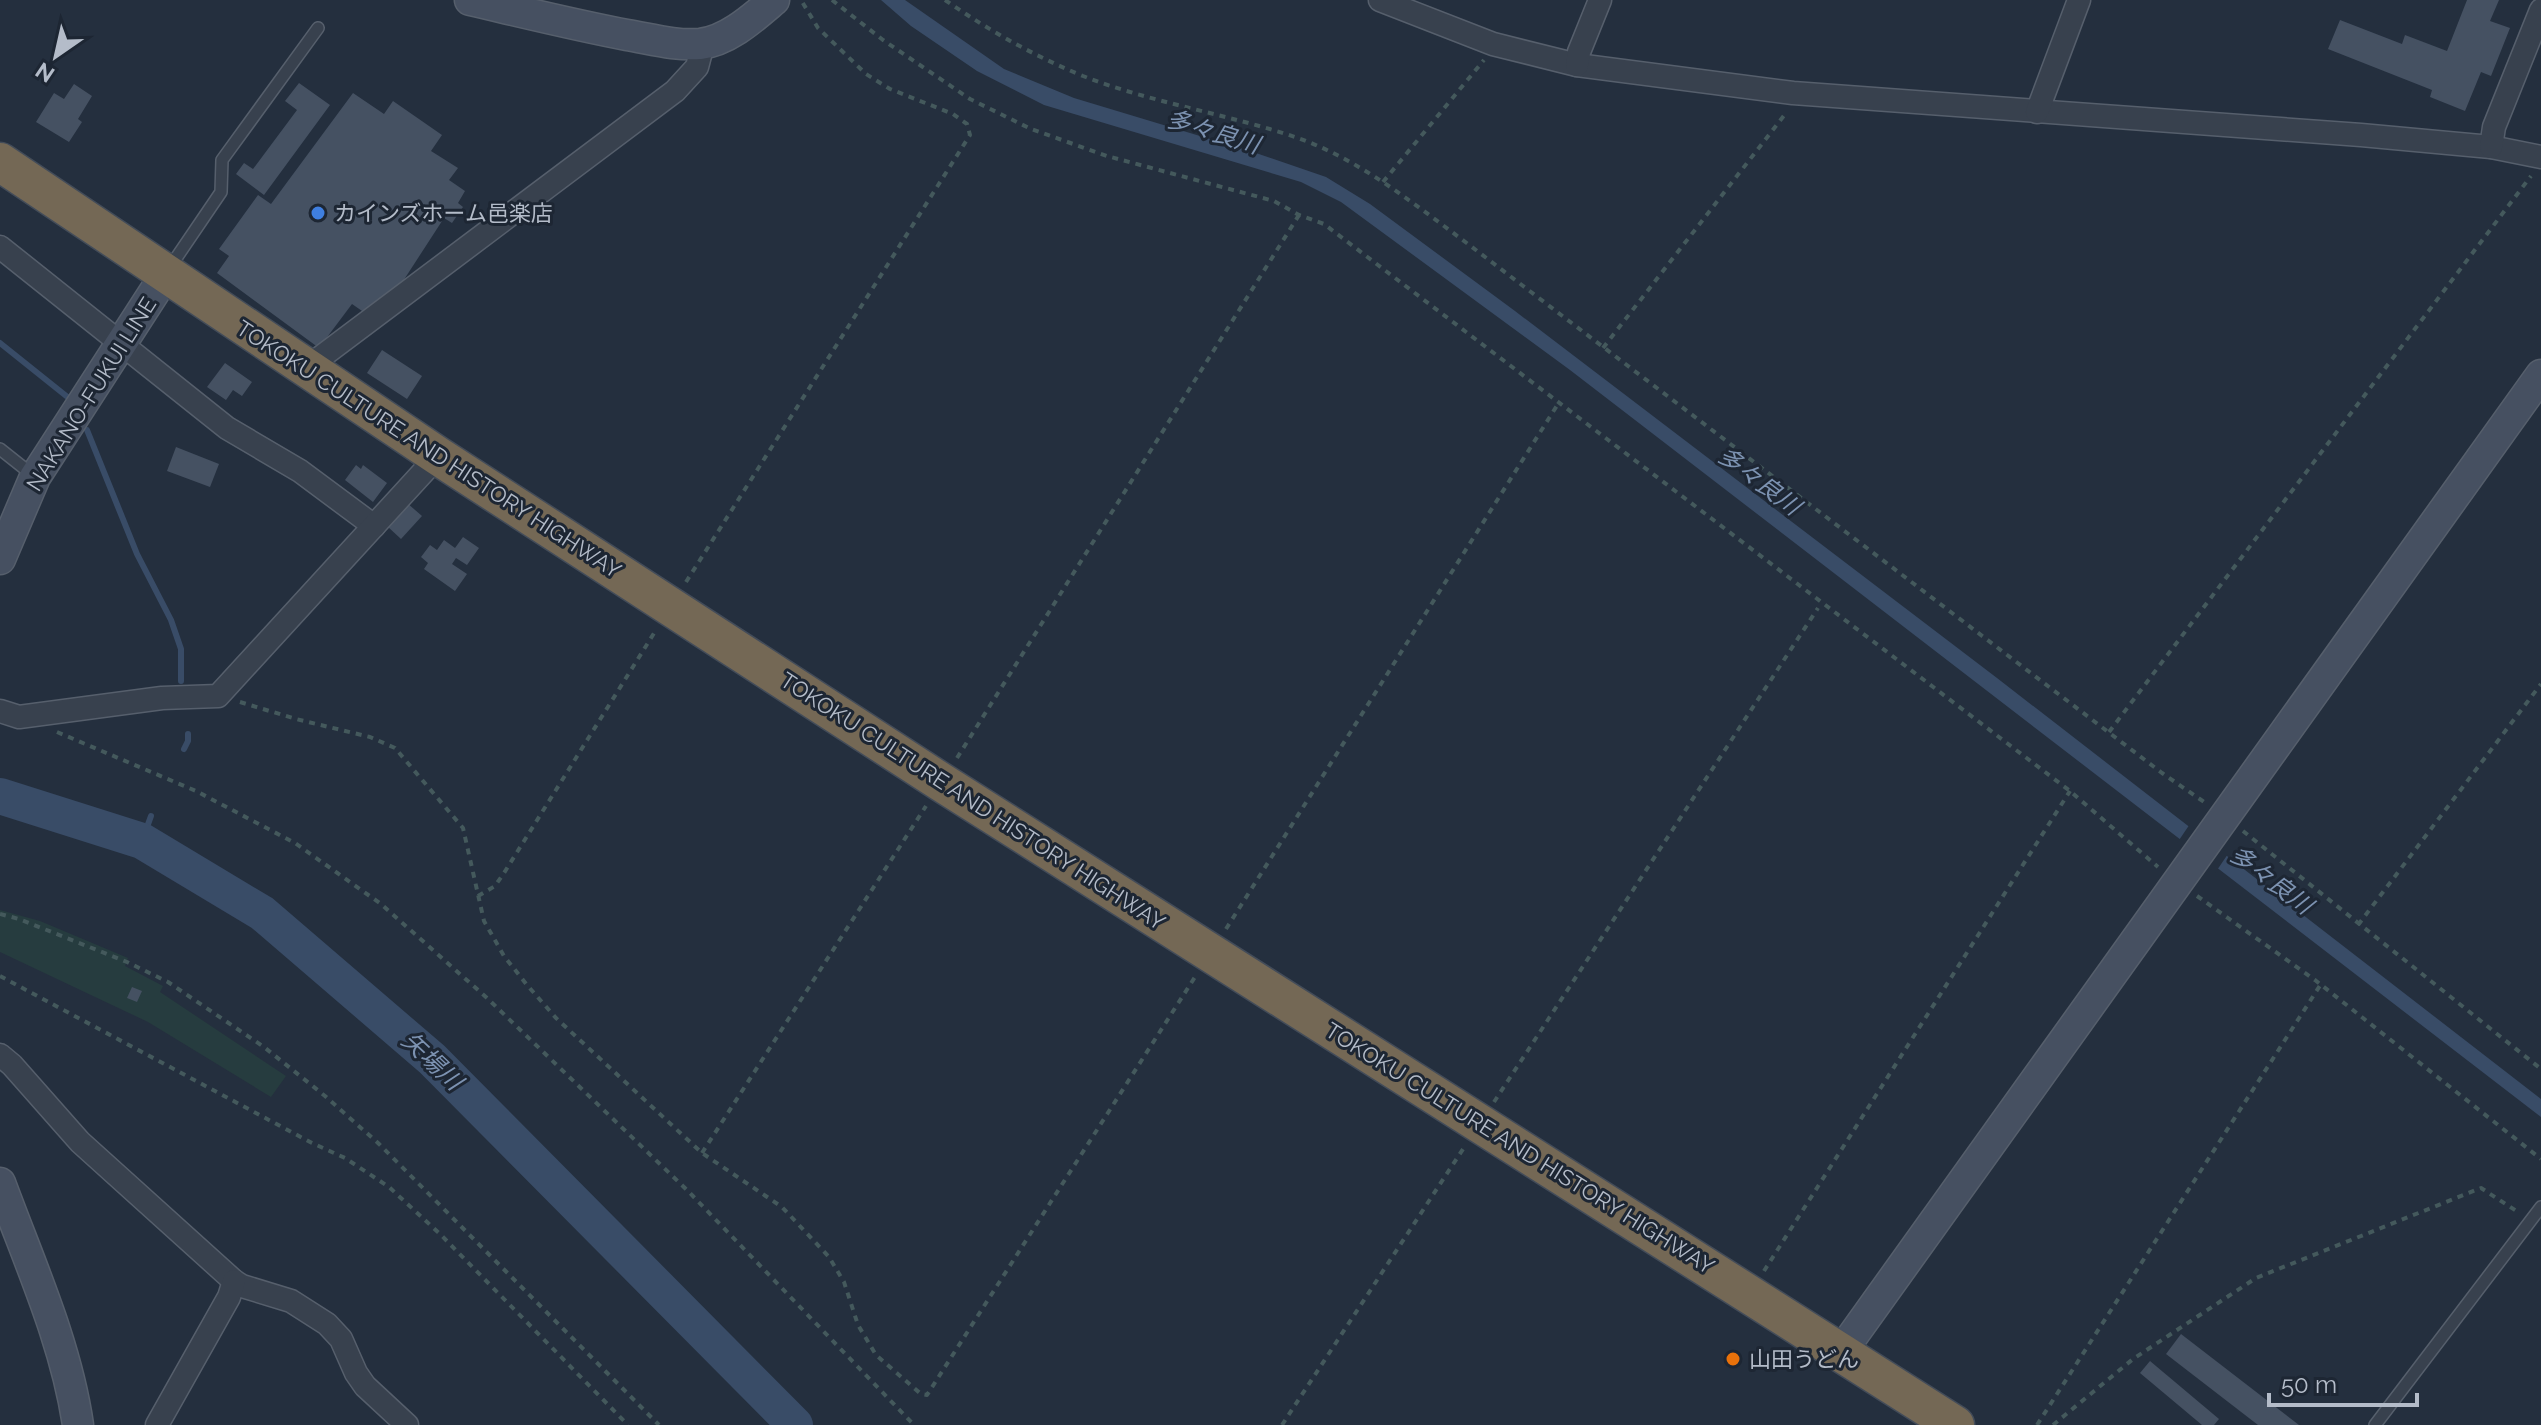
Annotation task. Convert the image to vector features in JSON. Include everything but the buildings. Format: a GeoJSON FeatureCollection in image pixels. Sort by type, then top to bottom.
{"type":"FeatureCollection","features":[{"type":"Feature","properties":{"kind":"highway","name":"TOKOKU CULTURE AND HISTORY HIGHWAY"},"geometry":{"type":"LineString","coordinates":[[0,162],[305,369],[941,782],[1955,1425]]}},
{"type":"Feature","properties":{"kind":"street"},"geometry":{"type":"LineString","coordinates":[[470,0],[676,44],[703,44],[723,36],[753,18],[774,0]]}},
{"type":"Feature","properties":{"kind":"street"},"geometry":{"type":"LineString","coordinates":[[1380,0],[1496,45],[1577,65],[1793,93],[2491,147],[2536,166]]}},
{"type":"Feature","properties":{"kind":"street"},"geometry":{"type":"LineString","coordinates":[[1577,65],[1579,52],[1600,0]]}},
{"type":"Feature","properties":{"kind":"street"},"geometry":{"type":"LineString","coordinates":[[2037,112],[2079,0]]}},
{"type":"Feature","properties":{"kind":"street"},"geometry":{"type":"LineString","coordinates":[[2491,147],[2494,127],[2541,10]]}},
{"type":"Feature","properties":{"kind":"street"},"geometry":{"type":"LineString","coordinates":[[305,369],[675,91],[697,67],[703,44]]}},
{"type":"Feature","properties":{"kind":"street"},"geometry":{"type":"LineString","coordinates":[[0,247],[227,428],[300,471],[374,526]]}},
{"type":"Feature","properties":{"kind":"street","name":"NAKANO-FUKUI LINE"},"geometry":{"type":"LineString","coordinates":[[0,559],[35,477],[166,274]]}},
{"type":"Feature","properties":{"kind":"street"},"geometry":{"type":"LineString","coordinates":[[1841,1352],[2541,375]]}},
{"type":"Feature","properties":{"kind":"street"},"geometry":{"type":"LineString","coordinates":[[9,714],[162,698],[218,696],[438,456]]}},
{"type":"Feature","properties":{"kind":"street"},"geometry":{"type":"LineString","coordinates":[[0,1055],[80,1142],[234,1281],[291,1301],[327,1324],[341,1339],[365,1386],[407,1425]]}},
{"type":"Feature","properties":{"kind":"street"},"geometry":{"type":"LineString","coordinates":[[0,1183],[54,1330],[71,1384],[78,1425]]}},
{"type":"Feature","properties":{"kind":"street"},"geometry":{"type":"LineString","coordinates":[[157,1425],[229,1297],[234,1281]]}},
{"type":"Feature","properties":{"kind":"lane"},"geometry":{"type":"LineString","coordinates":[[166,274],[221,192],[222,160],[318,28]]}},
{"type":"Feature","properties":{"kind":"lane"},"geometry":{"type":"LineString","coordinates":[[0,449],[35,477]]}},
{"type":"Feature","properties":{"kind":"lane"},"geometry":{"type":"LineString","coordinates":[[2375,1425],[2541,1207]]}},
{"type":"Feature","properties":{"kind":"path"},"geometry":{"type":"LineString","coordinates":[[478,896],[495,886],[504,873],[970,135],[967,124],[953,114],[890,89],[866,74],[818,28],[801,0]]}},
{"type":"Feature","properties":{"kind":"path"},"geometry":{"type":"LineString","coordinates":[[832,0],[883,40],[970,99],[1031,129],[1107,156],[1274,201],[1324,224],[2070,791],[2179,882],[2321,984],[2541,1159]]}},
{"type":"Feature","properties":{"kind":"path"},"geometry":{"type":"LineString","coordinates":[[945,0],[996,35],[1085,77],[1299,138],[1352,161],[2261,848],[2541,1069]]}},
{"type":"Feature","properties":{"kind":"path"},"geometry":{"type":"LineString","coordinates":[[1383,182],[1496,45]]}},
{"type":"Feature","properties":{"kind":"path"},"geometry":{"type":"LineString","coordinates":[[1603,348],[1792,107],[1793,93]]}},
{"type":"Feature","properties":{"kind":"path"},"geometry":{"type":"LineString","coordinates":[[2109,732],[2536,166]]}},
{"type":"Feature","properties":{"kind":"path"},"geometry":{"type":"LineString","coordinates":[[702,1153],[941,782],[1299,215]]}},
{"type":"Feature","properties":{"kind":"path"},"geometry":{"type":"LineString","coordinates":[[218,696],[370,737],[395,748],[463,828],[484,921],[504,956],[527,985],[556,1018],[702,1153],[782,1207],[829,1257],[844,1282],[858,1325],[876,1355],[921,1394],[927,1395],[1558,404]]}},
{"type":"Feature","properties":{"kind":"path"},"geometry":{"type":"LineString","coordinates":[[1282,1425],[1818,608]]}},
{"type":"Feature","properties":{"kind":"path"},"geometry":{"type":"LineString","coordinates":[[2358,925],[2541,684]]}},
{"type":"Feature","properties":{"kind":"path"},"geometry":{"type":"LineString","coordinates":[[9,714],[196,791],[295,843],[381,904],[487,998],[688,1191],[914,1425]]}},
{"type":"Feature","properties":{"kind":"path"},"geometry":{"type":"LineString","coordinates":[[1749,1293],[2070,791]]}},
{"type":"Feature","properties":{"kind":"path"},"geometry":{"type":"LineString","coordinates":[[0,914],[127,962],[168,982],[276,1057],[378,1143],[659,1425]]}},
{"type":"Feature","properties":{"kind":"path"},"geometry":{"type":"LineString","coordinates":[[0,976],[345,1158],[389,1187],[440,1234],[628,1425]]}},
{"type":"Feature","properties":{"kind":"path"},"geometry":{"type":"LineString","coordinates":[[2037,1425],[2321,984]]}},
{"type":"Feature","properties":{"kind":"path"},"geometry":{"type":"LineString","coordinates":[[2053,1425],[2133,1359],[2256,1278],[2481,1188],[2531,1221]]}},
{"type":"Feature","properties":{"kind":"green space"},"geometry":{"type":"Polygon","coordinates":[[[0,910],[40,921],[128,958],[125,966],[163,986],[160,992],[286,1076],[271,1097],[148,1022],[0,952],[0,910]]]}},
{"type":"Feature","properties":{"kind":"water"},"geometry":{"type":"Polygon","coordinates":[[[881,0],[905,0],[1004,69],[1074,98],[1326,177],[1370,204],[1997,678],[2541,1099],[2541,1117],[1570,370],[1341,202],[1301,182],[1044,105],[977,71],[911,26],[881,0]]]}},
{"type":"Feature","properties":{"kind":"pier"},"geometry":{"type":"Polygon","coordinates":[[[2190,824],[2228,854],[2215,873],[2177,843],[2190,824]]]}},
{"type":"Feature","properties":{"kind":"waterway"},"geometry":{"type":"LineString","coordinates":[[0,343],[70,399]]}},
{"type":"Feature","properties":{"kind":"waterway"},"geometry":{"type":"LineString","coordinates":[[87,430],[137,554],[171,620],[181,649],[181,681]]}},
{"type":"Feature","properties":{"kind":"waterway"},"geometry":{"type":"LineString","coordinates":[[184,749],[188,734]]}},
{"type":"Feature","properties":{"kind":"waterway","name":"矢場川"},"geometry":{"type":"LineString","coordinates":[[0,796],[142,841],[262,913],[432,1059],[795,1425]]}},
{"type":"Feature","properties":{"kind":"waterway"},"geometry":{"type":"LineString","coordinates":[[142,841],[151,816]]}},
{"type":"Feature","properties":{"kind":"place","name":"カインズホーム邑楽店"},"geometry":{"type":"Point","coordinates":[318,213]}},
{"type":"Feature","properties":{"kind":"place","name":"山田うどん"},"geometry":{"type":"Point","coordinates":[1733,1359]}},
{"type":"Feature","properties":{"kind":"water label","name":"多々良川"},"geometry":{"type":"Point","coordinates":[1213,132]}},
{"type":"Feature","properties":{"kind":"water label","name":"多々良川"},"geometry":{"type":"Point","coordinates":[1759,481]}},
{"type":"Feature","properties":{"kind":"water label","name":"多々良川"},"geometry":{"type":"Point","coordinates":[2271,880]}}]}
